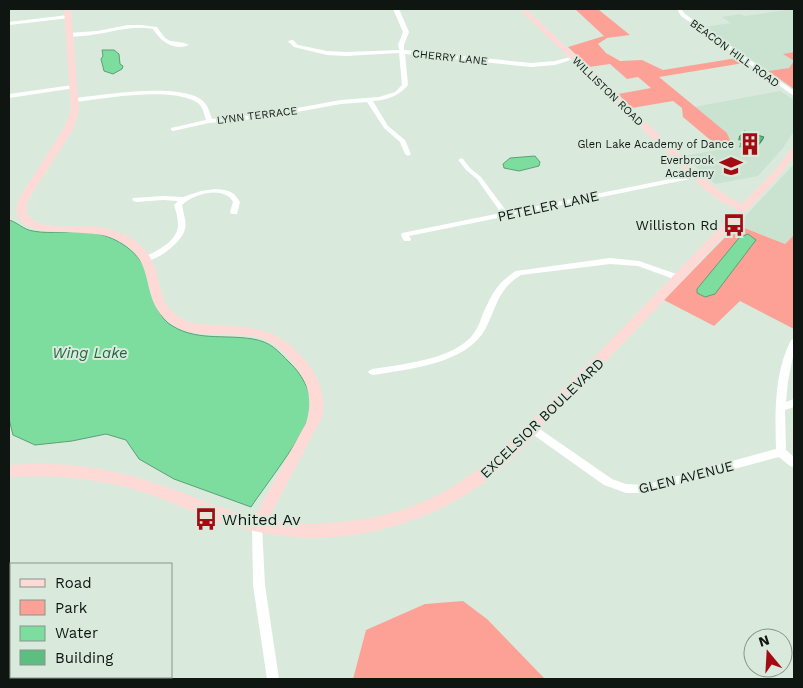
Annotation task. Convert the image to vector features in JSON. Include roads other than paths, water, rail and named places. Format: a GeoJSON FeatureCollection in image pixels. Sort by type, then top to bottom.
{"type":"FeatureCollection","features":[{"type":"Feature","properties":{"kind":"main road","name":"WILLISTON ROAD"},"geometry":{"type":"LineString","coordinates":[[522,9],[696,176],[724,199],[743,208]]}},
{"type":"Feature","properties":{"kind":"main road"},"geometry":{"type":"LineString","coordinates":[[68,13],[73,87],[76,100],[75,110],[69,128],[23,200],[21,206],[23,217],[27,221],[42,227],[91,228],[108,232],[132,244],[147,259],[160,303],[170,318],[185,326],[196,328],[245,331],[269,335],[282,343],[297,358],[316,388],[318,403],[313,424],[257,526]]}},
{"type":"Feature","properties":{"kind":"main road","name":"EXCELSIOR BOULEVARD"},"geometry":{"type":"LineString","coordinates":[[9,471],[82,472],[116,477],[223,516],[257,526],[297,530],[342,529],[366,526],[410,515],[439,503],[478,480],[494,466],[584,377],[679,278],[778,172],[794,151]]}},
{"type":"Feature","properties":{"kind":"street"},"geometry":{"type":"LineString","coordinates":[[341,102],[389,96],[402,89],[406,80],[401,45],[406,32],[396,9]]}},
{"type":"Feature","properties":{"kind":"street","name":"BEACON HILL ROAD"},"geometry":{"type":"LineString","coordinates":[[679,9],[683,15],[794,94]]}},
{"type":"Feature","properties":{"kind":"street"},"geometry":{"type":"LineString","coordinates":[[9,24],[68,13]]}},
{"type":"Feature","properties":{"kind":"street"},"geometry":{"type":"LineString","coordinates":[[69,36],[131,26],[146,26],[155,28],[166,43],[186,45]]}},
{"type":"Feature","properties":{"kind":"street","name":"CHERRY LANE"},"geometry":{"type":"LineString","coordinates":[[291,41],[296,46],[327,53],[402,52],[531,65],[555,63],[574,58]]}},
{"type":"Feature","properties":{"kind":"street"},"geometry":{"type":"LineString","coordinates":[[9,96],[73,87]]}},
{"type":"Feature","properties":{"kind":"street"},"geometry":{"type":"LineString","coordinates":[[76,100],[150,94],[182,94],[194,98],[202,104],[209,121]]}},
{"type":"Feature","properties":{"kind":"street"},"geometry":{"type":"LineString","coordinates":[[368,99],[386,127],[403,141],[408,154]]}},
{"type":"Feature","properties":{"kind":"street","name":"LYNN TERRACE"},"geometry":{"type":"LineString","coordinates":[[173,129],[209,121],[264,116],[341,102]]}},
{"type":"Feature","properties":{"kind":"street"},"geometry":{"type":"LineString","coordinates":[[461,160],[468,170],[479,178],[505,214]]}},
{"type":"Feature","properties":{"kind":"street","name":"PETELER LANE"},"geometry":{"type":"LineString","coordinates":[[407,239],[405,235],[696,176]]}},
{"type":"Feature","properties":{"kind":"street"},"geometry":{"type":"LineString","coordinates":[[147,259],[168,245],[180,232],[182,227],[178,205],[182,199],[190,195],[214,191],[228,192],[232,194],[237,206],[234,212]]}},
{"type":"Feature","properties":{"kind":"street"},"geometry":{"type":"LineString","coordinates":[[136,200],[182,199]]}},
{"type":"Feature","properties":{"kind":"street"},"geometry":{"type":"LineString","coordinates":[[372,372],[441,357],[466,346],[480,329],[501,284],[509,277],[519,273],[610,261],[639,264],[679,278]]}},
{"type":"Feature","properties":{"kind":"street"},"geometry":{"type":"LineString","coordinates":[[794,342],[787,362],[779,424],[781,452],[794,463]]}},
{"type":"Feature","properties":{"kind":"street"},"geometry":{"type":"LineString","coordinates":[[781,408],[794,403]]}},
{"type":"Feature","properties":{"kind":"street","name":"GLEN AVENUE"},"geometry":{"type":"LineString","coordinates":[[531,428],[608,482],[620,488],[633,491],[781,452]]}},
{"type":"Feature","properties":{"kind":"street"},"geometry":{"type":"LineString","coordinates":[[257,526],[259,585],[273,679]]}},
{"type":"Feature","properties":{"kind":"water"},"geometry":{"type":"Polygon","coordinates":[[[102,50],[114,50],[119,54],[120,64],[123,66],[122,69],[113,74],[104,71],[101,59],[103,56],[102,50]]]}},
{"type":"Feature","properties":{"kind":"water"},"geometry":{"type":"Polygon","coordinates":[[[535,156],[540,162],[539,166],[519,171],[504,168],[503,164],[510,158],[535,156]]]}},
{"type":"Feature","properties":{"kind":"water","name":"Wing Lake"},"geometry":{"type":"Polygon","coordinates":[[[9,220],[33,231],[86,232],[116,240],[130,249],[141,261],[148,275],[159,312],[168,323],[188,333],[198,335],[253,339],[265,342],[277,350],[295,368],[303,379],[309,393],[311,400],[310,414],[300,436],[251,507],[174,479],[139,459],[126,440],[106,434],[72,441],[35,445],[13,435],[9,419],[9,220]]]}},
{"type":"Feature","properties":{"kind":"water"},"geometry":{"type":"Polygon","coordinates":[[[748,234],[756,240],[715,294],[705,297],[697,293],[697,289],[739,238],[748,234]]]}},
{"type":"Feature","properties":{"kind":"place","name":"Glen Lake Academy of Dance"},"geometry":{"type":"Point","coordinates":[750,144]}},
{"type":"Feature","properties":{"kind":"place","name":"Everbrook Academy"},"geometry":{"type":"Point","coordinates":[731,166]}},
{"type":"Feature","properties":{"kind":"place","name":"Williston Rd"},"geometry":{"type":"Point","coordinates":[734,225]}},
{"type":"Feature","properties":{"kind":"place","name":"Whited Av"},"geometry":{"type":"Point","coordinates":[206,519]}}]}
